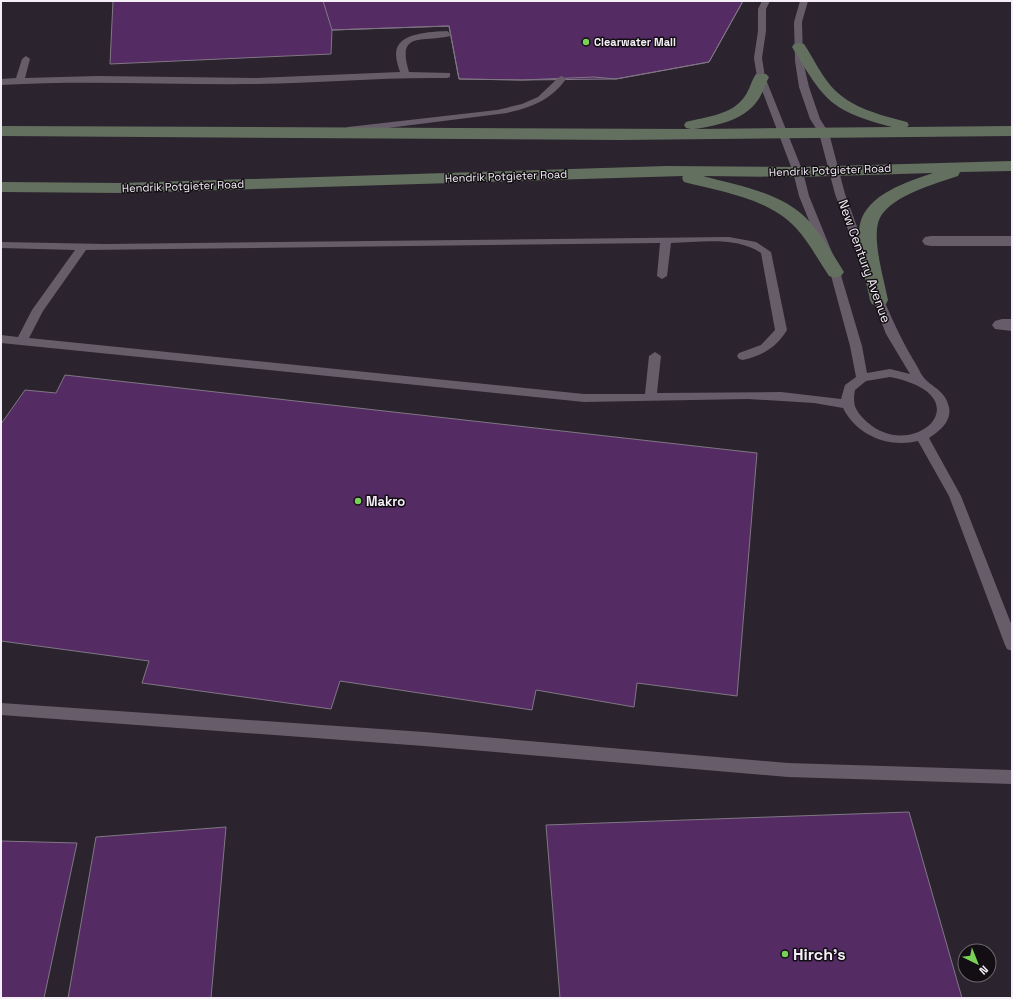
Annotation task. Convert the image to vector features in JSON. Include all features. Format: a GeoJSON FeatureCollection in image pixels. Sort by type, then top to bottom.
{"type":"FeatureCollection","features":[{"type":"Feature","properties":{"kind":"main road"},"geometry":{"type":"LineString","coordinates":[[799,47],[828,93],[842,105],[879,119],[901,125],[942,132]]}},
{"type":"Feature","properties":{"kind":"main road"},"geometry":{"type":"LineString","coordinates":[[620,134],[699,124],[726,117],[738,112],[750,101],[761,77]]}},
{"type":"Feature","properties":{"kind":"main road"},"geometry":{"type":"LineString","coordinates":[[1,131],[620,134],[1012,132]]}},
{"type":"Feature","properties":{"kind":"main road"},"geometry":{"type":"LineString","coordinates":[[879,300],[870,248],[869,224],[874,212],[885,200],[968,166]]}},
{"type":"Feature","properties":{"kind":"main road","name":"Hendrik Potgieter Road"},"geometry":{"type":"LineString","coordinates":[[1,187],[123,188],[666,171],[798,172],[968,166],[1012,166]]}},
{"type":"Feature","properties":{"kind":"main road"},"geometry":{"type":"LineString","coordinates":[[666,171],[753,196],[771,203],[788,213],[802,223],[835,272]]}},
{"type":"Feature","properties":{"kind":"main road"},"geometry":{"type":"LineString","coordinates":[[1,192],[123,188]]}},
{"type":"Feature","properties":{"kind":"street"},"geometry":{"type":"LineString","coordinates":[[930,241],[1012,242]]}},
{"type":"Feature","properties":{"kind":"lane"},"geometry":{"type":"LineString","coordinates":[[1,339],[584,398],[799,396],[846,404],[846,393],[852,384],[862,377],[856,346],[835,272],[804,196],[798,172],[761,77],[758,58],[762,31],[762,9],[766,1]]}},
{"type":"Feature","properties":{"kind":"lane","name":"New Century Avenue"},"geometry":{"type":"LineString","coordinates":[[804,1],[798,22],[798,61],[804,87],[815,119],[824,133],[840,194],[892,334],[921,382]]}},
{"type":"Feature","properties":{"kind":"lane"},"geometry":{"type":"LineString","coordinates":[[405,74],[400,52],[402,47],[415,38],[447,34]]}},
{"type":"Feature","properties":{"kind":"lane"},"geometry":{"type":"LineString","coordinates":[[20,81],[26,59]]}},
{"type":"Feature","properties":{"kind":"lane"},"geometry":{"type":"LineString","coordinates":[[1,82],[52,79],[301,80],[405,74],[446,75]]}},
{"type":"Feature","properties":{"kind":"lane"},"geometry":{"type":"LineString","coordinates":[[327,132],[505,111],[540,100],[552,93],[562,79]]}},
{"type":"Feature","properties":{"kind":"lane"},"geometry":{"type":"LineString","coordinates":[[1,245],[83,246],[705,239],[740,241],[760,246],[766,252],[781,330],[778,337],[769,346],[759,352],[744,356]]}},
{"type":"Feature","properties":{"kind":"lane"},"geometry":{"type":"LineString","coordinates":[[662,276],[666,240]]}},
{"type":"Feature","properties":{"kind":"lane"},"geometry":{"type":"LineString","coordinates":[[21,342],[38,310],[83,246]]}},
{"type":"Feature","properties":{"kind":"lane"},"geometry":{"type":"LineString","coordinates":[[651,397],[655,356]]}},
{"type":"Feature","properties":{"kind":"lane","name":"New Century Avenue"},"geometry":{"type":"LineString","coordinates":[[846,404],[851,415],[860,424],[874,432],[890,438],[907,439],[922,436],[934,431],[942,422],[944,411],[941,400],[933,390],[921,382],[906,376],[890,373],[862,377]]}},
{"type":"Feature","properties":{"kind":"lane"},"geometry":{"type":"LineString","coordinates":[[922,436],[955,496],[1012,645]]}},
{"type":"Feature","properties":{"kind":"lane"},"geometry":{"type":"LineString","coordinates":[[1,709],[424,739],[788,770],[1012,777]]}},
{"type":"Feature","properties":{"kind":"building","name":"Clearwater Mall"},"geometry":{"type":"Polygon","coordinates":[[[113,1],[743,1],[709,62],[616,79],[522,80],[459,79],[449,26],[332,30],[331,54],[110,64],[113,1]]]}},
{"type":"Feature","properties":{"kind":"building","name":"Clearwater Mall"},"geometry":{"type":"Polygon","coordinates":[[[323,1],[743,1],[709,62],[616,79],[594,77],[522,80],[459,79],[449,26],[332,30],[323,1]]]}},
{"type":"Feature","properties":{"kind":"building"},"geometry":{"type":"Polygon","coordinates":[[[65,375],[757,453],[737,696],[637,683],[634,707],[536,690],[532,710],[340,681],[331,709],[142,683],[149,661],[1,641],[1,424],[25,390],[56,393],[65,375]]]}},
{"type":"Feature","properties":{"kind":"building"},"geometry":{"type":"Polygon","coordinates":[[[909,812],[962,998],[560,998],[546,825],[909,812]]]}},
{"type":"Feature","properties":{"kind":"building"},"geometry":{"type":"Polygon","coordinates":[[[226,827],[211,998],[68,998],[96,837],[226,827]]]}},
{"type":"Feature","properties":{"kind":"building"},"geometry":{"type":"Polygon","coordinates":[[[1,841],[77,843],[44,998],[1,998],[1,841]]]}},
{"type":"Feature","properties":{"kind":"place","name":"Clearwater Mall"},"geometry":{"type":"Point","coordinates":[586,42]}},
{"type":"Feature","properties":{"kind":"place","name":"Makro"},"geometry":{"type":"Point","coordinates":[358,501]}},
{"type":"Feature","properties":{"kind":"place","name":"Hirch's"},"geometry":{"type":"Point","coordinates":[785,954]}}]}
